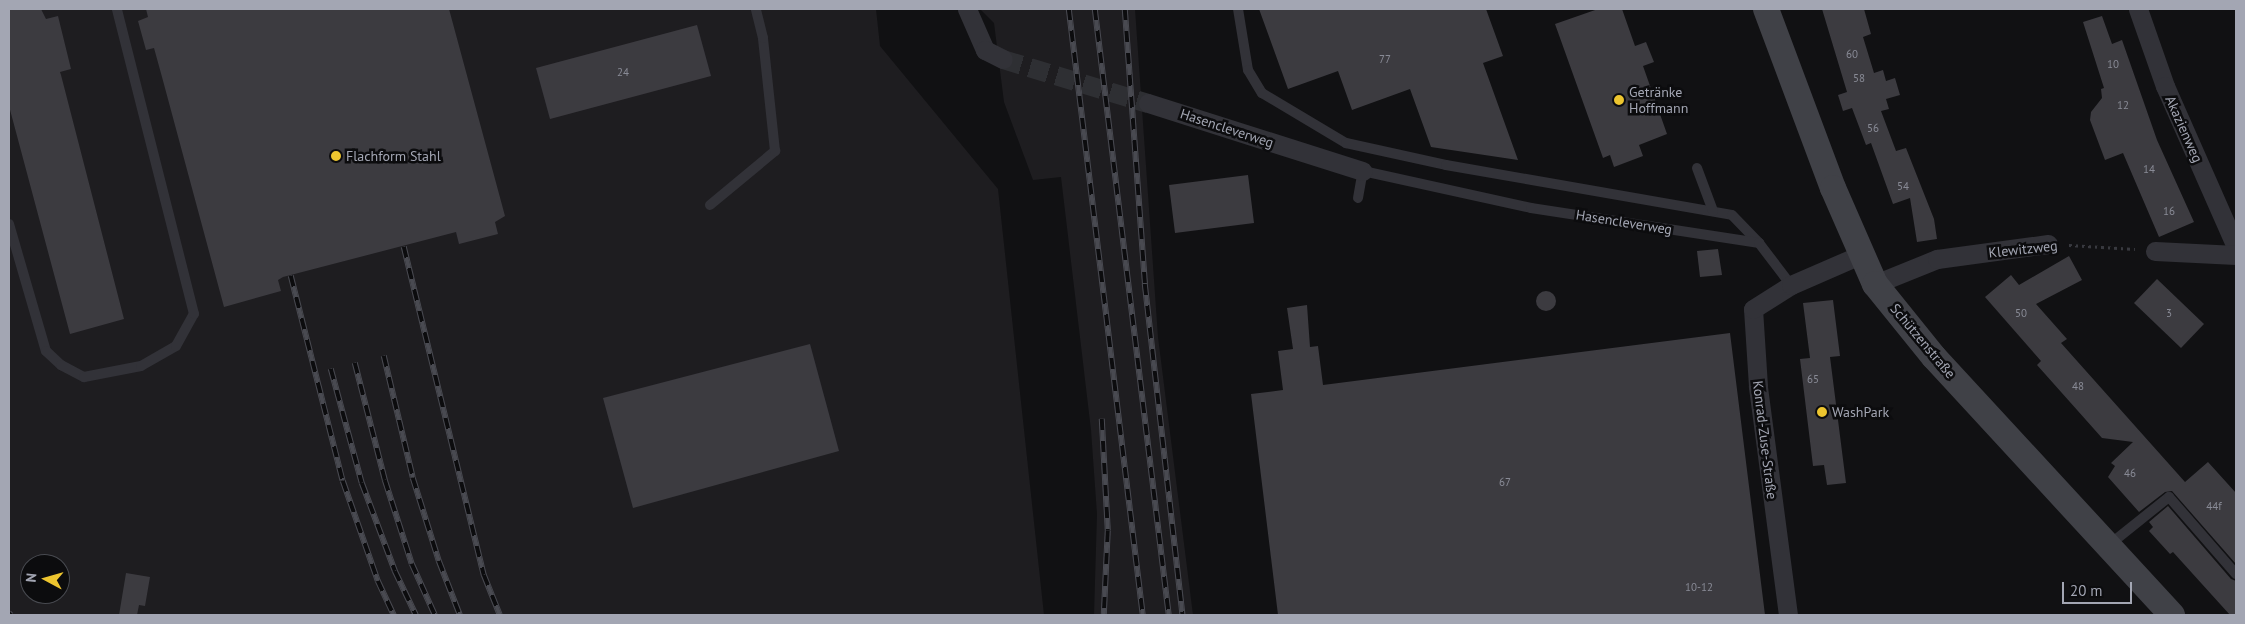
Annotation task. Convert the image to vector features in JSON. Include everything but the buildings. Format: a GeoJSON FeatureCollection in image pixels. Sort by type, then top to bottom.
{"type":"FeatureCollection","features":[{"type":"Feature","properties":{"kind":"main road","name":"Schützenstraße"},"geometry":{"type":"LineString","coordinates":[[1766,9],[1860,255],[1875,284],[1934,357],[2172,615]]}},
{"type":"Feature","properties":{"kind":"street"},"geometry":{"type":"LineString","coordinates":[[967,9],[985,50],[1003,59]]}},
{"type":"Feature","properties":{"kind":"street","name":"Akazienweg"},"geometry":{"type":"LineString","coordinates":[[2138,9],[2165,86],[2236,248]]}},
{"type":"Feature","properties":{"kind":"street","name":"Hasencleverweg"},"geometry":{"type":"LineString","coordinates":[[1148,103],[1363,171]]}},
{"type":"Feature","properties":{"kind":"street","name":"Klewitzweg"},"geometry":{"type":"LineString","coordinates":[[1875,284],[1937,259],[2048,244]]}},
{"type":"Feature","properties":{"kind":"street"},"geometry":{"type":"LineString","coordinates":[[2155,251],[2236,255]]}},
{"type":"Feature","properties":{"kind":"street"},"geometry":{"type":"LineString","coordinates":[[1791,285],[1860,255]]}},
{"type":"Feature","properties":{"kind":"street","name":"Konrad-Zuse-Straße"},"geometry":{"type":"LineString","coordinates":[[1788,615],[1758,386],[1753,309],[1791,285]]}},
{"type":"Feature","properties":{"kind":"lane"},"geometry":{"type":"LineString","coordinates":[[9,224],[46,351],[61,365],[84,377],[141,366],[176,346],[194,314],[117,9]]}},
{"type":"Feature","properties":{"kind":"lane"},"geometry":{"type":"LineString","coordinates":[[710,205],[776,151],[763,38],[756,9]]}},
{"type":"Feature","properties":{"kind":"lane"},"geometry":{"type":"LineString","coordinates":[[1238,9],[1248,70],[1262,93],[1346,143],[1446,165],[1732,215],[1759,243],[1791,285]]}},
{"type":"Feature","properties":{"kind":"lane"},"geometry":{"type":"LineString","coordinates":[[1696,168],[1713,211]]}},
{"type":"Feature","properties":{"kind":"lane"},"geometry":{"type":"LineString","coordinates":[[1358,198],[1363,171]]}},
{"type":"Feature","properties":{"kind":"lane","name":"Hasencleverweg"},"geometry":{"type":"LineString","coordinates":[[1363,171],[1531,208],[1759,243]]}},
{"type":"Feature","properties":{"kind":"lane"},"geometry":{"type":"LineString","coordinates":[[2108,546],[2169,497],[2236,574]]}},
{"type":"Feature","properties":{"kind":"path","name":"Klewitzweg"},"geometry":{"type":"LineString","coordinates":[[2048,244],[2155,251]]}},
{"type":"Feature","properties":{"kind":"shaded area"},"geometry":{"type":"Polygon","coordinates":[[[9,9],[876,9],[880,46],[998,189],[1044,615],[9,615],[9,9]]]}},
{"type":"Feature","properties":{"kind":"shaded area"},"geometry":{"type":"Polygon","coordinates":[[[980,9],[1135,9],[1158,337],[1193,615],[1094,615],[1097,514],[1091,430],[1061,177],[1033,180],[1004,102],[994,23],[980,9]]]}},
{"type":"Feature","properties":{"kind":"tunnel"},"geometry":{"type":"LineString","coordinates":[[1003,59],[1148,103]]}},
{"type":"Feature","properties":{"kind":"railway"},"geometry":{"type":"LineString","coordinates":[[1069,9],[1143,615]]}},
{"type":"Feature","properties":{"kind":"railway"},"geometry":{"type":"LineString","coordinates":[[1095,9],[1169,615]]}},
{"type":"Feature","properties":{"kind":"railway"},"geometry":{"type":"LineString","coordinates":[[1125,9],[1145,284],[1183,615]]}},
{"type":"Feature","properties":{"kind":"railway"},"geometry":{"type":"LineString","coordinates":[[404,247],[484,575],[500,615]]}},
{"type":"Feature","properties":{"kind":"railway"},"geometry":{"type":"LineString","coordinates":[[291,276],[343,481],[378,581],[394,615]]}},
{"type":"Feature","properties":{"kind":"railway"},"geometry":{"type":"LineString","coordinates":[[384,356],[413,478],[439,561],[460,615]]}},
{"type":"Feature","properties":{"kind":"railway"},"geometry":{"type":"LineString","coordinates":[[355,363],[385,480],[412,564],[435,615]]}},
{"type":"Feature","properties":{"kind":"railway"},"geometry":{"type":"LineString","coordinates":[[331,369],[362,483],[395,571],[416,615]]}},
{"type":"Feature","properties":{"kind":"railway"},"geometry":{"type":"LineString","coordinates":[[1102,419],[1108,531],[1104,615]]}},
{"type":"Feature","properties":{"kind":"place","name":"Getränke Hoffmann"},"geometry":{"type":"Point","coordinates":[1619,100]}},
{"type":"Feature","properties":{"kind":"place","name":"Flachform Stahl"},"geometry":{"type":"Point","coordinates":[336,156]}},
{"type":"Feature","properties":{"kind":"place","name":"WashPark"},"geometry":{"type":"Point","coordinates":[1822,412]}}]}
